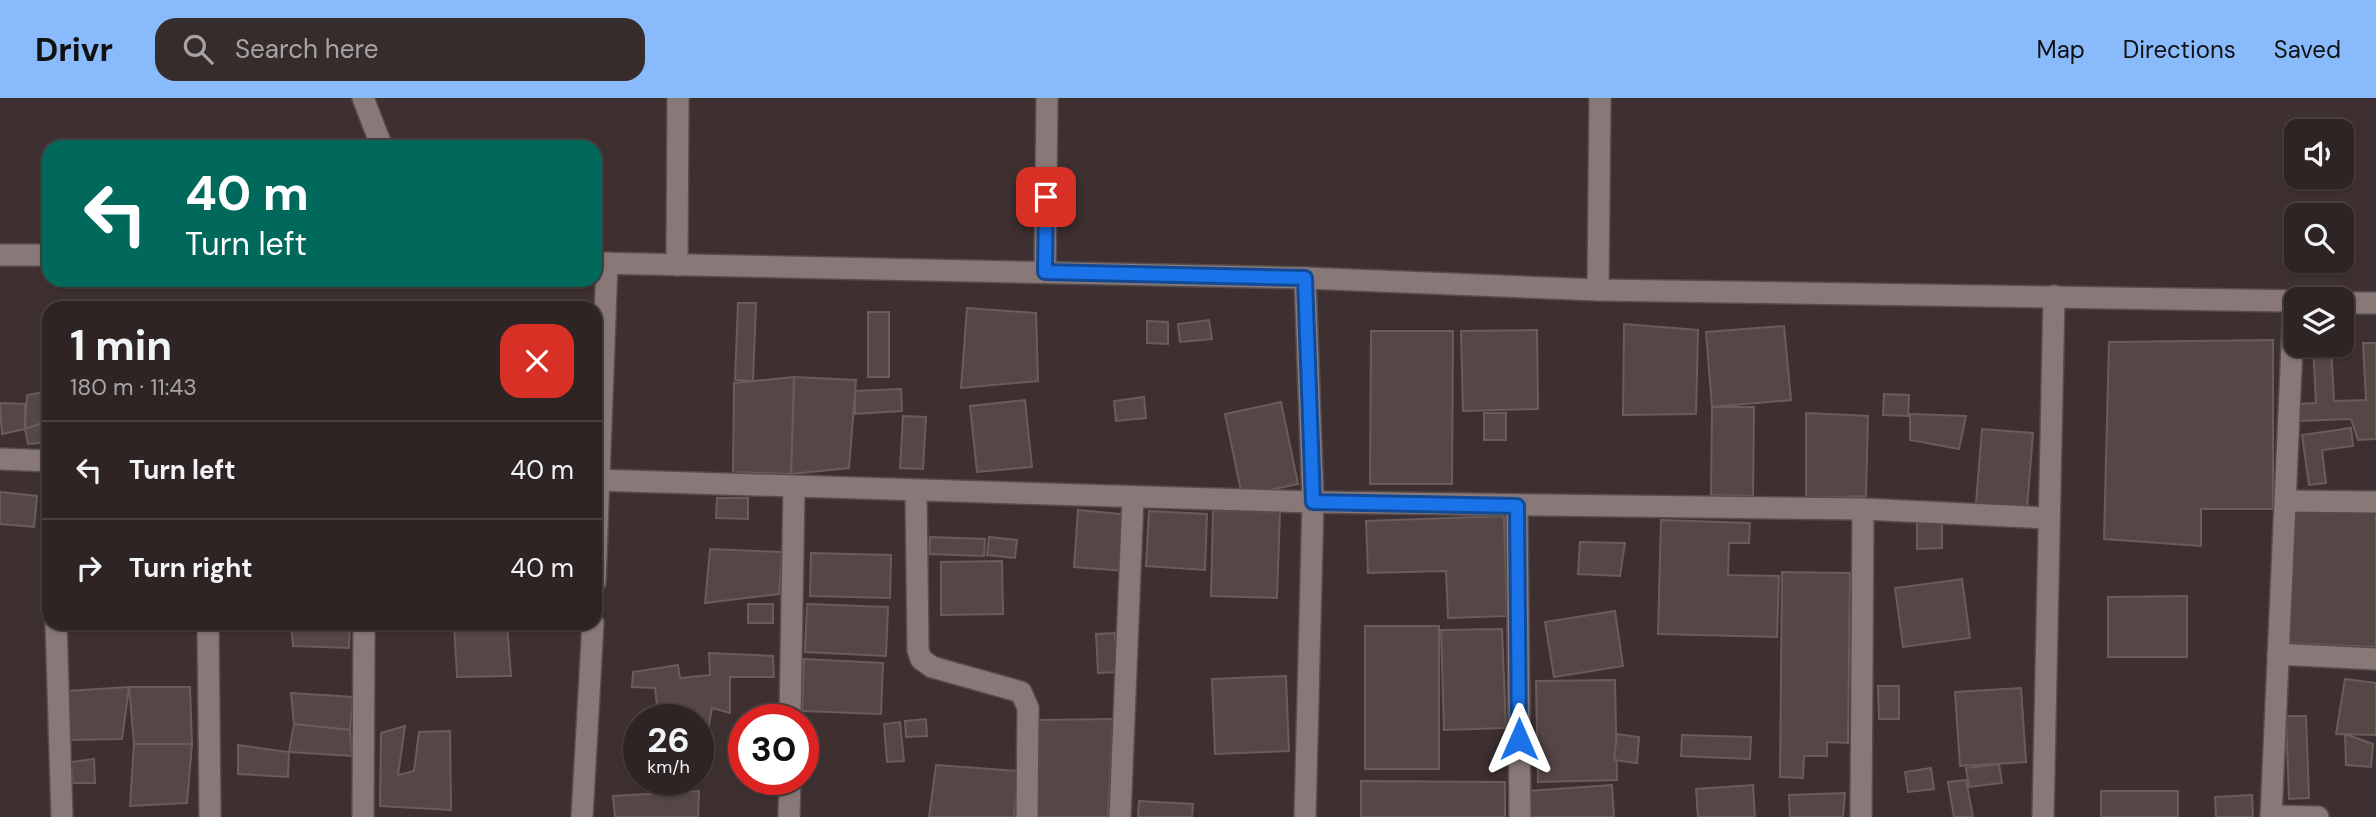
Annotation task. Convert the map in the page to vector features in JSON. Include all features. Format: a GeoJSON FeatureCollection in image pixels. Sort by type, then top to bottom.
{"type":"FeatureCollection","features":[{"type":"Feature","properties":{"kind":"street"},"geometry":{"type":"LineString","coordinates":[[363,98],[379,140]]}},
{"type":"Feature","properties":{"kind":"street"},"geometry":{"type":"LineString","coordinates":[[677,265],[678,98]]}},
{"type":"Feature","properties":{"kind":"street"},"geometry":{"type":"LineString","coordinates":[[1045,272],[1046,98]]}},
{"type":"Feature","properties":{"kind":"street"},"geometry":{"type":"LineString","coordinates":[[1598,290],[1600,98]]}},
{"type":"Feature","properties":{"kind":"street"},"geometry":{"type":"LineString","coordinates":[[0,255],[42,256]]}},
{"type":"Feature","properties":{"kind":"street"},"geometry":{"type":"LineString","coordinates":[[602,263],[1305,278],[1598,290],[2284,301]]}},
{"type":"Feature","properties":{"kind":"street"},"geometry":{"type":"LineString","coordinates":[[1305,278],[1313,502],[1305,817]]}},
{"type":"Feature","properties":{"kind":"street"},"geometry":{"type":"LineString","coordinates":[[2043,817],[2054,296]]}},
{"type":"Feature","properties":{"kind":"street"},"geometry":{"type":"LineString","coordinates":[[2354,303],[2376,303]]}},
{"type":"Feature","properties":{"kind":"street"},"geometry":{"type":"LineString","coordinates":[[2292,357],[2271,816],[2318,817]]}},
{"type":"Feature","properties":{"kind":"street"},"geometry":{"type":"LineString","coordinates":[[0,459],[42,461]]}},
{"type":"Feature","properties":{"kind":"street"},"geometry":{"type":"LineString","coordinates":[[602,481],[1313,502],[1863,509],[2049,517]]}},
{"type":"Feature","properties":{"kind":"street"},"geometry":{"type":"LineString","coordinates":[[790,704],[794,486]]}},
{"type":"Feature","properties":{"kind":"street"},"geometry":{"type":"LineString","coordinates":[[916,490],[918,650],[921,659],[932,667],[1021,692],[1028,708],[1027,817]]}},
{"type":"Feature","properties":{"kind":"street"},"geometry":{"type":"LineString","coordinates":[[1120,817],[1133,497]]}},
{"type":"Feature","properties":{"kind":"street"},"geometry":{"type":"LineString","coordinates":[[2285,501],[2376,502]]}},
{"type":"Feature","properties":{"kind":"street"},"geometry":{"type":"LineString","coordinates":[[1517,506],[1520,817]]}},
{"type":"Feature","properties":{"kind":"street"},"geometry":{"type":"LineString","coordinates":[[1861,817],[1863,509]]}},
{"type":"Feature","properties":{"kind":"street"},"geometry":{"type":"LineString","coordinates":[[56,630],[62,817]]}},
{"type":"Feature","properties":{"kind":"street"},"geometry":{"type":"LineString","coordinates":[[208,630],[210,817]]}},
{"type":"Feature","properties":{"kind":"street"},"geometry":{"type":"LineString","coordinates":[[363,817],[364,630]]}},
{"type":"Feature","properties":{"kind":"street"},"geometry":{"type":"LineString","coordinates":[[582,817],[593,630]]}},
{"type":"Feature","properties":{"kind":"street"},"geometry":{"type":"LineString","coordinates":[[2278,654],[2376,659]]}},
{"type":"Feature","properties":{"kind":"street"},"geometry":{"type":"LineString","coordinates":[[789,817],[790,795]]}},
{"type":"Feature","properties":{"kind":"building"},"geometry":{"type":"Polygon","coordinates":[[[738,303],[756,303],[753,381],[735,380],[738,303]]]}},
{"type":"Feature","properties":{"kind":"building"},"geometry":{"type":"Polygon","coordinates":[[[967,308],[1036,313],[1038,381],[961,388],[967,308]]]}},
{"type":"Feature","properties":{"kind":"building"},"geometry":{"type":"Polygon","coordinates":[[[868,312],[889,312],[889,377],[868,377],[868,312]]]}},
{"type":"Feature","properties":{"kind":"building"},"geometry":{"type":"Polygon","coordinates":[[[1209,320],[1212,339],[1180,342],[1178,324],[1209,320]]]}},
{"type":"Feature","properties":{"kind":"building"},"geometry":{"type":"Polygon","coordinates":[[[1147,321],[1168,322],[1168,344],[1147,343],[1147,321]]]}},
{"type":"Feature","properties":{"kind":"building"},"geometry":{"type":"Polygon","coordinates":[[[1624,324],[1698,330],[1696,414],[1623,415],[1624,324]]]}},
{"type":"Feature","properties":{"kind":"building"},"geometry":{"type":"Polygon","coordinates":[[[1784,326],[1791,400],[1712,407],[1706,332],[1784,326]]]}},
{"type":"Feature","properties":{"kind":"building"},"geometry":{"type":"Polygon","coordinates":[[[1537,330],[1538,409],[1463,411],[1461,331],[1537,330]]]}},
{"type":"Feature","properties":{"kind":"building"},"geometry":{"type":"Polygon","coordinates":[[[1371,331],[1453,331],[1452,484],[1370,484],[1371,331]]]}},
{"type":"Feature","properties":{"kind":"building"},"geometry":{"type":"Polygon","coordinates":[[[2273,340],[2273,509],[2201,509],[2201,546],[2104,539],[2109,342],[2273,340]]]}},
{"type":"Feature","properties":{"kind":"building"},"geometry":{"type":"Polygon","coordinates":[[[2363,343],[2376,343],[2376,439],[2358,440],[2351,419],[2299,421],[2298,404],[2316,403],[2314,357],[2332,357],[2334,401],[2366,400],[2363,343]]]}},
{"type":"Feature","properties":{"kind":"building"},"geometry":{"type":"Polygon","coordinates":[[[794,377],[856,380],[849,468],[791,474],[794,377]]]}},
{"type":"Feature","properties":{"kind":"building"},"geometry":{"type":"Polygon","coordinates":[[[794,377],[791,474],[733,472],[734,383],[794,377]]]}},
{"type":"Feature","properties":{"kind":"building"},"geometry":{"type":"Polygon","coordinates":[[[901,389],[902,411],[855,414],[855,391],[901,389]]]}},
{"type":"Feature","properties":{"kind":"building"},"geometry":{"type":"Polygon","coordinates":[[[42,392],[42,423],[25,429],[27,395],[42,392]]]}},
{"type":"Feature","properties":{"kind":"building"},"geometry":{"type":"Polygon","coordinates":[[[1884,394],[1909,395],[1908,416],[1883,415],[1884,394]]]}},
{"type":"Feature","properties":{"kind":"building"},"geometry":{"type":"Polygon","coordinates":[[[1144,397],[1146,418],[1116,421],[1114,401],[1144,397]]]}},
{"type":"Feature","properties":{"kind":"building"},"geometry":{"type":"Polygon","coordinates":[[[1025,400],[1032,467],[977,472],[970,406],[1025,400]]]}},
{"type":"Feature","properties":{"kind":"building"},"geometry":{"type":"Polygon","coordinates":[[[1281,402],[1298,484],[1242,496],[1225,414],[1281,402]]]}},
{"type":"Feature","properties":{"kind":"building"},"geometry":{"type":"Polygon","coordinates":[[[0,403],[25,404],[25,429],[2,434],[0,403]]]}},
{"type":"Feature","properties":{"kind":"building"},"geometry":{"type":"Polygon","coordinates":[[[1712,407],[1754,407],[1753,496],[1711,495],[1712,407]]]}},
{"type":"Feature","properties":{"kind":"building"},"geometry":{"type":"Polygon","coordinates":[[[1484,413],[1506,413],[1506,440],[1484,440],[1484,413]]]}},
{"type":"Feature","properties":{"kind":"building"},"geometry":{"type":"Polygon","coordinates":[[[1806,413],[1868,416],[1866,496],[1806,498],[1806,413]]]}},
{"type":"Feature","properties":{"kind":"building"},"geometry":{"type":"Polygon","coordinates":[[[1910,414],[1966,416],[1959,449],[1910,440],[1910,414]]]}},
{"type":"Feature","properties":{"kind":"building"},"geometry":{"type":"Polygon","coordinates":[[[903,416],[926,417],[923,469],[900,468],[903,416]]]}},
{"type":"Feature","properties":{"kind":"building"},"geometry":{"type":"Polygon","coordinates":[[[42,423],[42,443],[28,444],[25,429],[42,423]]]}},
{"type":"Feature","properties":{"kind":"building"},"geometry":{"type":"Polygon","coordinates":[[[2351,428],[2353,446],[2322,450],[2326,483],[2309,485],[2302,435],[2351,428]]]}},
{"type":"Feature","properties":{"kind":"building"},"geometry":{"type":"Polygon","coordinates":[[[1982,429],[2033,433],[2027,508],[1976,503],[1982,429]]]}},
{"type":"Feature","properties":{"kind":"building"},"geometry":{"type":"Polygon","coordinates":[[[0,492],[37,496],[34,527],[0,524],[0,492]]]}},
{"type":"Feature","properties":{"kind":"building"},"geometry":{"type":"Polygon","coordinates":[[[717,498],[748,498],[748,519],[716,518],[717,498]]]}},
{"type":"Feature","properties":{"kind":"building"},"geometry":{"type":"Polygon","coordinates":[[[2292,509],[2376,513],[2376,647],[2286,643],[2292,509]]]}},
{"type":"Feature","properties":{"kind":"building"},"geometry":{"type":"Polygon","coordinates":[[[1078,510],[1130,515],[1125,571],[1074,567],[1078,510]]]}},
{"type":"Feature","properties":{"kind":"building"},"geometry":{"type":"Polygon","coordinates":[[[1213,510],[1280,512],[1277,598],[1211,596],[1213,510]]]}},
{"type":"Feature","properties":{"kind":"building"},"geometry":{"type":"Polygon","coordinates":[[[1149,511],[1207,514],[1205,570],[1146,566],[1149,511]]]}},
{"type":"Feature","properties":{"kind":"building"},"geometry":{"type":"Polygon","coordinates":[[[1504,516],[1507,616],[1448,618],[1446,571],[1368,573],[1366,521],[1504,516]]]}},
{"type":"Feature","properties":{"kind":"building"},"geometry":{"type":"Polygon","coordinates":[[[1661,520],[1750,523],[1749,543],[1729,543],[1728,575],[1779,576],[1777,637],[1658,634],[1661,520]]]}},
{"type":"Feature","properties":{"kind":"building"},"geometry":{"type":"Polygon","coordinates":[[[1942,521],[1942,548],[1917,549],[1917,522],[1942,521]]]}},
{"type":"Feature","properties":{"kind":"building"},"geometry":{"type":"Polygon","coordinates":[[[930,537],[985,539],[984,556],[929,554],[930,537]]]}},
{"type":"Feature","properties":{"kind":"building"},"geometry":{"type":"Polygon","coordinates":[[[989,537],[1017,540],[1015,558],[987,555],[989,537]]]}},
{"type":"Feature","properties":{"kind":"building"},"geometry":{"type":"Polygon","coordinates":[[[1580,542],[1625,543],[1620,576],[1578,574],[1580,542]]]}},
{"type":"Feature","properties":{"kind":"building"},"geometry":{"type":"Polygon","coordinates":[[[710,549],[782,552],[779,594],[705,603],[710,549]]]}},
{"type":"Feature","properties":{"kind":"building"},"geometry":{"type":"Polygon","coordinates":[[[811,553],[891,555],[890,598],[810,596],[811,553]]]}},
{"type":"Feature","properties":{"kind":"building"},"geometry":{"type":"Polygon","coordinates":[[[1002,561],[1003,614],[941,615],[941,562],[1002,561]]]}},
{"type":"Feature","properties":{"kind":"building"},"geometry":{"type":"Polygon","coordinates":[[[1782,572],[1850,573],[1848,743],[1827,742],[1827,756],[1804,756],[1803,778],[1780,777],[1782,572]]]}},
{"type":"Feature","properties":{"kind":"building"},"geometry":{"type":"Polygon","coordinates":[[[1962,579],[1970,638],[1903,647],[1895,588],[1962,579]]]}},
{"type":"Feature","properties":{"kind":"building"},"geometry":{"type":"Polygon","coordinates":[[[2187,596],[2187,657],[2108,657],[2108,597],[2187,596]]]}},
{"type":"Feature","properties":{"kind":"building"},"geometry":{"type":"Polygon","coordinates":[[[748,604],[773,604],[773,623],[748,623],[748,604]]]}},
{"type":"Feature","properties":{"kind":"building"},"geometry":{"type":"Polygon","coordinates":[[[807,604],[888,607],[886,656],[805,652],[807,604]]]}},
{"type":"Feature","properties":{"kind":"building"},"geometry":{"type":"Polygon","coordinates":[[[1615,611],[1623,666],[1554,677],[1545,622],[1615,611]]]}},
{"type":"Feature","properties":{"kind":"building"},"geometry":{"type":"Polygon","coordinates":[[[1365,626],[1439,626],[1439,769],[1365,769],[1365,626]]]}},
{"type":"Feature","properties":{"kind":"building"},"geometry":{"type":"Polygon","coordinates":[[[1502,629],[1506,728],[1444,730],[1441,630],[1502,629]]]}},
{"type":"Feature","properties":{"kind":"building"},"geometry":{"type":"Polygon","coordinates":[[[292,630],[350,630],[349,648],[293,646],[292,630]]]}},
{"type":"Feature","properties":{"kind":"building"},"geometry":{"type":"Polygon","coordinates":[[[454,630],[508,630],[511,676],[457,677],[454,630]]]}},
{"type":"Feature","properties":{"kind":"building"},"geometry":{"type":"Polygon","coordinates":[[[1115,633],[1118,672],[1098,673],[1096,634],[1115,633]]]}},
{"type":"Feature","properties":{"kind":"building"},"geometry":{"type":"Polygon","coordinates":[[[709,653],[773,656],[774,677],[730,677],[728,712],[714,709],[714,704],[657,704],[655,688],[632,687],[633,672],[678,665],[680,678],[710,675],[709,653]]]}},
{"type":"Feature","properties":{"kind":"building"},"geometry":{"type":"Polygon","coordinates":[[[804,659],[883,663],[881,714],[819,712],[819,704],[802,704],[804,659]]]}},
{"type":"Feature","properties":{"kind":"building"},"geometry":{"type":"Polygon","coordinates":[[[1286,676],[1289,751],[1215,754],[1212,679],[1286,676]]]}},
{"type":"Feature","properties":{"kind":"building"},"geometry":{"type":"Polygon","coordinates":[[[2345,679],[2376,683],[2376,735],[2336,734],[2345,679]]]}},
{"type":"Feature","properties":{"kind":"building"},"geometry":{"type":"Polygon","coordinates":[[[1615,680],[1617,780],[1538,782],[1536,681],[1615,680]]]}},
{"type":"Feature","properties":{"kind":"building"},"geometry":{"type":"Polygon","coordinates":[[[1878,686],[1899,686],[1899,719],[1879,719],[1878,686]]]}},
{"type":"Feature","properties":{"kind":"building"},"geometry":{"type":"Polygon","coordinates":[[[129,687],[190,687],[192,744],[134,744],[129,687]]]}},
{"type":"Feature","properties":{"kind":"building"},"geometry":{"type":"Polygon","coordinates":[[[129,687],[122,739],[66,740],[66,691],[129,687]]]}},
{"type":"Feature","properties":{"kind":"building"},"geometry":{"type":"Polygon","coordinates":[[[2021,688],[2026,762],[1960,766],[1955,692],[2021,688]]]}},
{"type":"Feature","properties":{"kind":"building"},"geometry":{"type":"Polygon","coordinates":[[[291,693],[353,697],[350,730],[294,724],[291,693]]]}},
{"type":"Feature","properties":{"kind":"building"},"geometry":{"type":"Polygon","coordinates":[[[2286,716],[2306,716],[2309,798],[2289,799],[2286,716]]]}},
{"type":"Feature","properties":{"kind":"building"},"geometry":{"type":"Polygon","coordinates":[[[926,719],[927,736],[906,737],[905,721],[926,719]]]}},
{"type":"Feature","properties":{"kind":"building"},"geometry":{"type":"Polygon","coordinates":[[[1113,719],[1108,817],[1038,817],[1038,720],[1113,719]]]}},
{"type":"Feature","properties":{"kind":"building"},"geometry":{"type":"Polygon","coordinates":[[[900,722],[904,761],[887,762],[884,724],[900,722]]]}},
{"type":"Feature","properties":{"kind":"building"},"geometry":{"type":"Polygon","coordinates":[[[294,724],[350,730],[352,756],[289,752],[294,724]]]}},
{"type":"Feature","properties":{"kind":"building"},"geometry":{"type":"Polygon","coordinates":[[[405,726],[398,775],[414,771],[419,732],[450,731],[451,810],[380,806],[381,733],[405,726]]]}},
{"type":"Feature","properties":{"kind":"building"},"geometry":{"type":"Polygon","coordinates":[[[1617,734],[1639,737],[1637,763],[1614,760],[1617,734]]]}},
{"type":"Feature","properties":{"kind":"building"},"geometry":{"type":"Polygon","coordinates":[[[2345,734],[2373,744],[2371,767],[2346,765],[2345,734]]]}},
{"type":"Feature","properties":{"kind":"building"},"geometry":{"type":"Polygon","coordinates":[[[1682,735],[1751,737],[1750,759],[1681,756],[1682,735]]]}},
{"type":"Feature","properties":{"kind":"building"},"geometry":{"type":"Polygon","coordinates":[[[134,744],[192,744],[187,803],[130,806],[134,744]]]}},
{"type":"Feature","properties":{"kind":"building"},"geometry":{"type":"Polygon","coordinates":[[[238,745],[289,752],[288,777],[238,774],[238,745]]]}},
{"type":"Feature","properties":{"kind":"building"},"geometry":{"type":"Polygon","coordinates":[[[94,759],[95,783],[73,783],[71,762],[94,759]]]}},
{"type":"Feature","properties":{"kind":"building"},"geometry":{"type":"Polygon","coordinates":[[[1999,764],[2002,783],[1969,787],[1966,768],[1999,764]]]}},
{"type":"Feature","properties":{"kind":"building"},"geometry":{"type":"Polygon","coordinates":[[[936,765],[1019,771],[1014,817],[929,817],[936,765]]]}},
{"type":"Feature","properties":{"kind":"building"},"geometry":{"type":"Polygon","coordinates":[[[1931,768],[1934,789],[1908,792],[1905,772],[1931,768]]]}},
{"type":"Feature","properties":{"kind":"building"},"geometry":{"type":"Polygon","coordinates":[[[1966,780],[1973,817],[1954,817],[1948,782],[1966,780]]]}},
{"type":"Feature","properties":{"kind":"building"},"geometry":{"type":"Polygon","coordinates":[[[1361,781],[1505,782],[1505,817],[1361,817],[1361,781]]]}},
{"type":"Feature","properties":{"kind":"building"},"geometry":{"type":"Polygon","coordinates":[[[1612,785],[1614,817],[1529,817],[1527,791],[1612,785]]]}},
{"type":"Feature","properties":{"kind":"building"},"geometry":{"type":"Polygon","coordinates":[[[1753,785],[1755,817],[1698,817],[1696,789],[1753,785]]]}},
{"type":"Feature","properties":{"kind":"building"},"geometry":{"type":"Polygon","coordinates":[[[2101,791],[2178,791],[2178,817],[2101,817],[2101,791]]]}},
{"type":"Feature","properties":{"kind":"building"},"geometry":{"type":"Polygon","coordinates":[[[1845,793],[1843,817],[1790,817],[1789,795],[1845,793]]]}},
{"type":"Feature","properties":{"kind":"building"},"geometry":{"type":"Polygon","coordinates":[[[699,795],[698,817],[615,817],[613,796],[699,795]]]}},
{"type":"Feature","properties":{"kind":"building"},"geometry":{"type":"Polygon","coordinates":[[[2252,795],[2253,817],[2216,817],[2215,797],[2252,795]]]}},
{"type":"Feature","properties":{"kind":"building"},"geometry":{"type":"Polygon","coordinates":[[[1139,801],[1193,804],[1192,817],[1138,817],[1139,801]]]}},
{"type":"Feature","properties":{"kind":"route"},"geometry":{"type":"LineString","coordinates":[[1046,197],[1045,272],[1305,278],[1313,502],[1517,506],[1519,739]]}}]}
